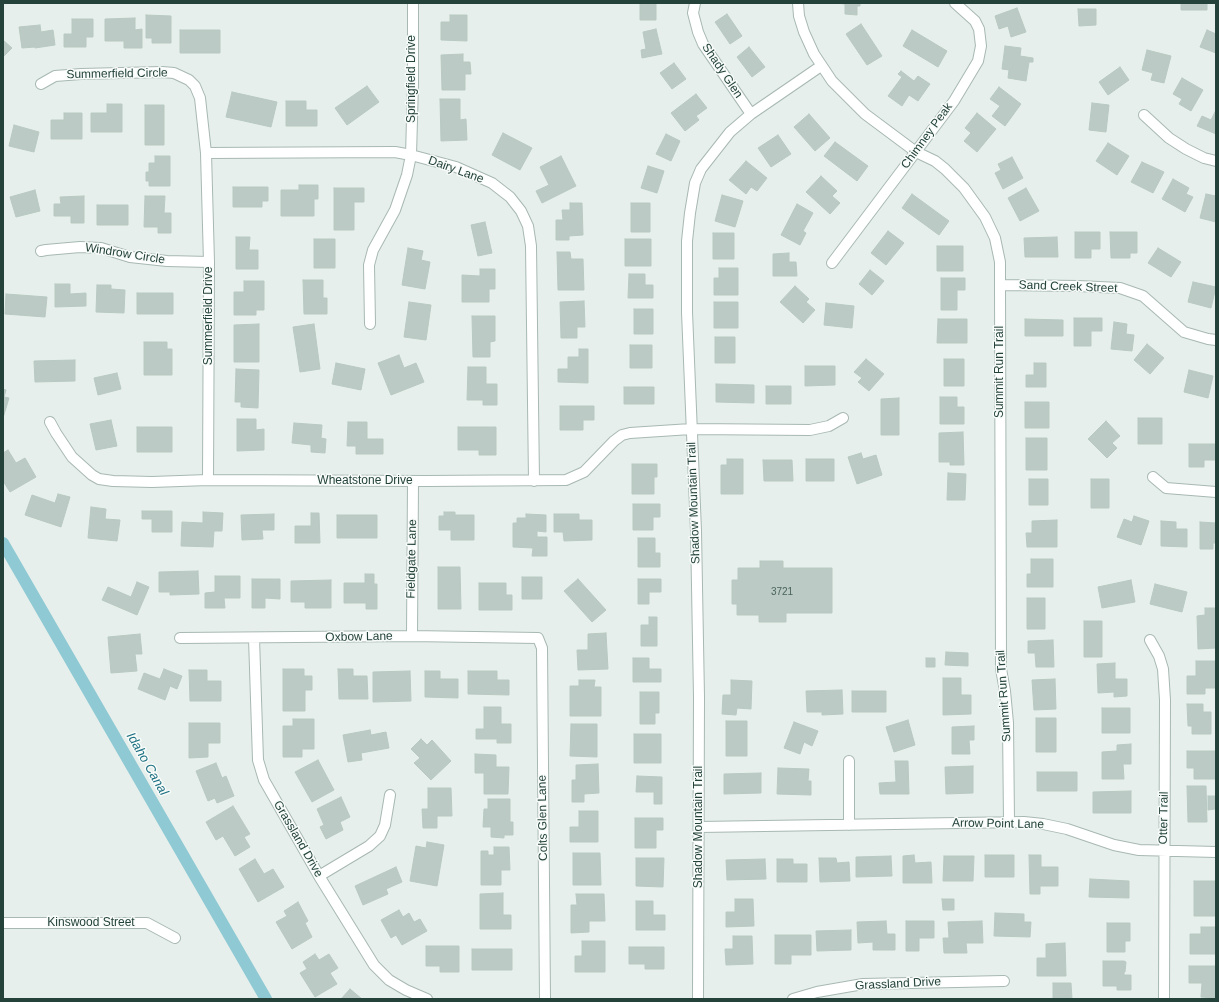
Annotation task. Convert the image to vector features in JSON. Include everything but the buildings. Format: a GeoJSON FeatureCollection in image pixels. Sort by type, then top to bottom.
{"type":"FeatureCollection","features":[{"type":"Feature","properties":{"kind":"street","name":"Springfield Drive"},"geometry":{"type":"LineString","coordinates":[[370,324],[370,265],[373,250],[395,210],[407,175],[411,154],[413,84],[412,3]]}},
{"type":"Feature","properties":{"kind":"street","name":"Shady Glen"},"geometry":{"type":"LineString","coordinates":[[695,3],[693,13],[703,44],[752,114]]}},
{"type":"Feature","properties":{"kind":"street","name":"Summit Run Trail"},"geometry":{"type":"LineString","coordinates":[[798,3],[799,16],[804,32],[814,54],[832,81],[854,104],[916,152],[935,161],[945,169],[964,188],[985,218],[995,238],[1000,262],[1001,669],[1008,724],[1009,822]]}},
{"type":"Feature","properties":{"kind":"street","name":"Chimney Peak"},"geometry":{"type":"LineString","coordinates":[[832,263],[954,101],[978,61],[981,46],[979,29],[975,21],[955,3]]}},
{"type":"Feature","properties":{"kind":"street","name":"Shadow Mountain Trail"},"geometry":{"type":"LineString","coordinates":[[698,999],[699,704],[696,546],[687,312],[687,241],[690,213],[695,183],[701,169],[730,132],[752,114],[821,66]]}},
{"type":"Feature","properties":{"kind":"street","name":"Summerfield Circle"},"geometry":{"type":"LineString","coordinates":[[41,84],[54,76],[81,74],[174,73],[189,80],[198,92],[203,117],[206,153]]}},
{"type":"Feature","properties":{"kind":"street"},"geometry":{"type":"LineString","coordinates":[[1144,115],[1170,138],[1186,149],[1204,158],[1216,161]]}},
{"type":"Feature","properties":{"kind":"street","name":"Dairy Lane"},"geometry":{"type":"LineString","coordinates":[[206,153],[395,152],[411,154],[456,167],[492,183],[510,198],[521,212],[528,226],[531,246],[534,481]]}},
{"type":"Feature","properties":{"kind":"street","name":"Summerfield Drive"},"geometry":{"type":"LineString","coordinates":[[206,153],[209,262],[208,480]]}},
{"type":"Feature","properties":{"kind":"street","name":"Windrow Circle"},"geometry":{"type":"LineString","coordinates":[[41,252],[46,250],[80,247],[101,248],[130,257],[167,261],[209,262]]}},
{"type":"Feature","properties":{"kind":"street","name":"Sand Creek Street"},"geometry":{"type":"LineString","coordinates":[[1000,285],[1120,288],[1142,296],[1184,332],[1216,340]]}},
{"type":"Feature","properties":{"kind":"street","name":"Wheatstone Drive"},"geometry":{"type":"LineString","coordinates":[[50,422],[72,456],[92,475],[99,479],[113,481],[534,481],[566,480],[584,472],[614,441],[622,435],[630,433],[691,430],[810,430],[829,426],[843,418]]}},
{"type":"Feature","properties":{"kind":"street"},"geometry":{"type":"LineString","coordinates":[[1153,477],[1166,488],[1216,492]]}},
{"type":"Feature","properties":{"kind":"street","name":"Fieldgate Lane"},"geometry":{"type":"LineString","coordinates":[[412,636],[413,481]]}},
{"type":"Feature","properties":{"kind":"street","name":"Oxbow Lane"},"geometry":{"type":"LineString","coordinates":[[180,638],[412,636],[538,638]]}},
{"type":"Feature","properties":{"kind":"street","name":"Grassland Drive"},"geometry":{"type":"LineString","coordinates":[[254,638],[258,760],[264,780],[319,876],[374,965],[389,980],[406,990],[427,999]]}},
{"type":"Feature","properties":{"kind":"street","name":"Colts Glen Lane"},"geometry":{"type":"LineString","coordinates":[[538,638],[542,648],[545,999]]}},
{"type":"Feature","properties":{"kind":"street","name":"Otter Trail"},"geometry":{"type":"LineString","coordinates":[[1150,640],[1164,669],[1164,999]]}},
{"type":"Feature","properties":{"kind":"street"},"geometry":{"type":"LineString","coordinates":[[849,761],[849,824]]}},
{"type":"Feature","properties":{"kind":"street"},"geometry":{"type":"LineString","coordinates":[[319,876],[369,846],[380,836],[385,825],[390,795]]}},
{"type":"Feature","properties":{"kind":"street","name":"Arrow Point Lane"},"geometry":{"type":"LineString","coordinates":[[699,827],[1009,822],[1044,824],[1067,829],[1114,845],[1139,850],[1164,852],[1216,852]]}},
{"type":"Feature","properties":{"kind":"street","name":"Kinswood Street"},"geometry":{"type":"LineString","coordinates":[[3,923],[147,923],[176,938]]}},
{"type":"Feature","properties":{"kind":"street","name":"Grassland Drive"},"geometry":{"type":"LineString","coordinates":[[793,999],[817,992],[862,984],[1004,981]]}},
{"type":"Feature","properties":{"kind":"waterway","name":"Idaho Canal"},"geometry":{"type":"LineString","coordinates":[[3,543],[266,999]]}}]}
